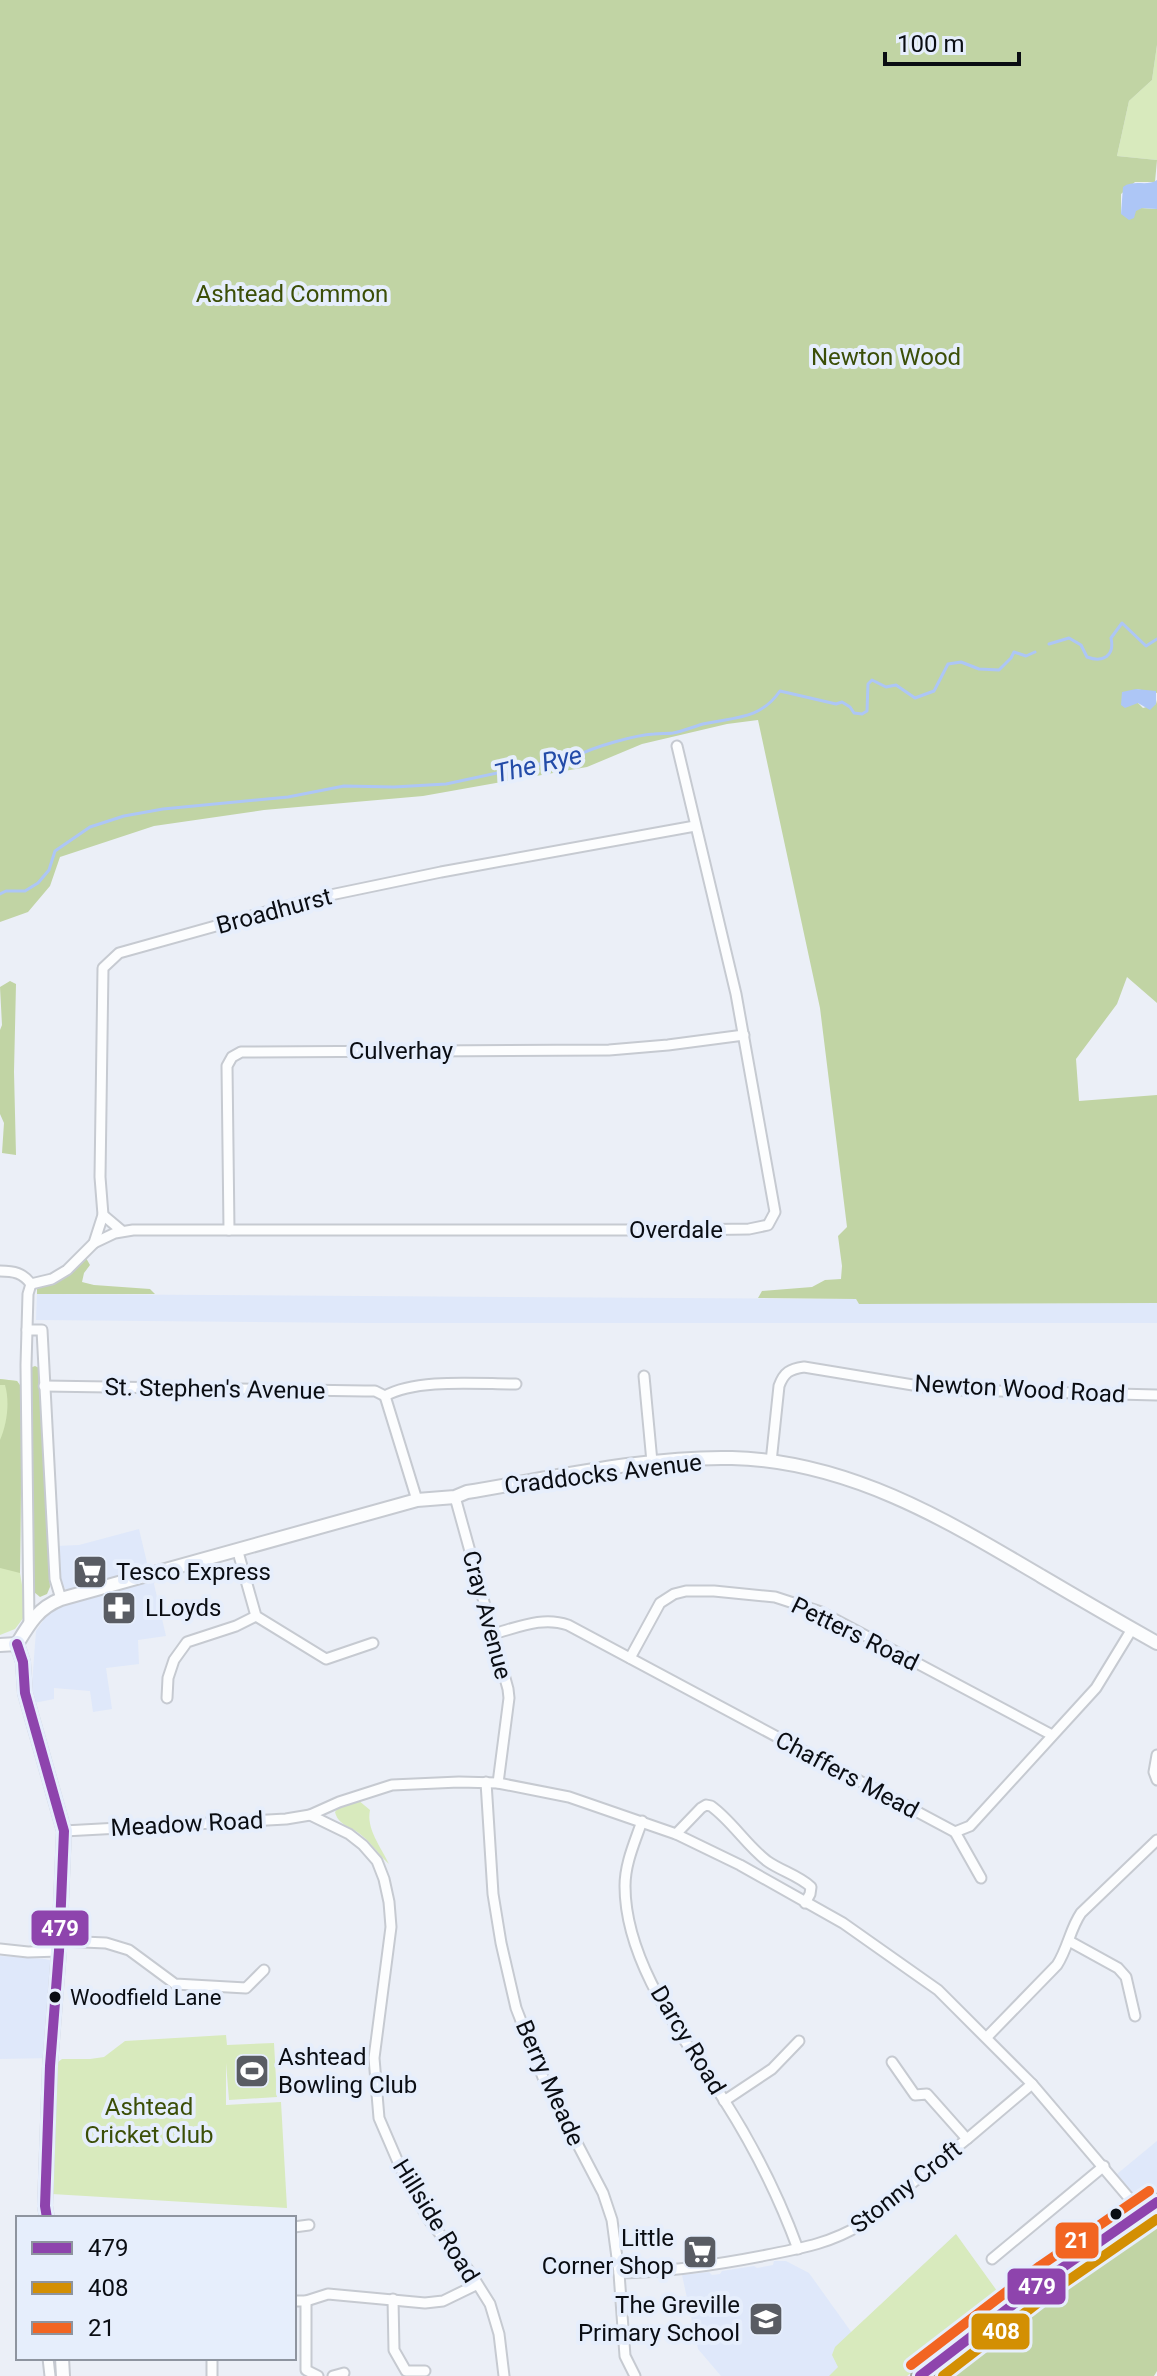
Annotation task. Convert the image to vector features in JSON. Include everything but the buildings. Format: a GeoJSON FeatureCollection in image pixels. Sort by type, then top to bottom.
{"type":"FeatureCollection","features":[{"type":"Feature","properties":{"kind":"highway"},"geometry":{"type":"LineString","coordinates":[[920,2376],[1011,2305],[1157,2202]]}},
{"type":"Feature","properties":{"kind":"street","name":"Overdale"},"geometry":{"type":"LineString","coordinates":[[94,1243],[122,1231],[683,1230],[761,1228],[768,1225],[775,1212],[744,1035],[677,746]]}},
{"type":"Feature","properties":{"kind":"street","name":"Broadhurst"},"geometry":{"type":"LineString","coordinates":[[31,1284],[52,1279],[67,1270],[94,1243],[103,1215],[100,1177],[103,968],[119,953],[316,898],[695,826]]}},
{"type":"Feature","properties":{"kind":"street","name":"Culverhay"},"geometry":{"type":"LineString","coordinates":[[229,1230],[227,1066],[232,1057],[241,1052],[609,1050],[744,1035]]}},
{"type":"Feature","properties":{"kind":"street"},"geometry":{"type":"LineString","coordinates":[[103,1215],[122,1231]]}},
{"type":"Feature","properties":{"kind":"street"},"geometry":{"type":"LineString","coordinates":[[0,1271],[16,1272],[31,1284],[27,1330],[29,1624],[17,1644],[23,1662],[25,1693],[64,1831],[60,1946],[50,2066],[47,2216]]}},
{"type":"Feature","properties":{"kind":"street"},"geometry":{"type":"LineString","coordinates":[[27,1330],[42,1330],[55,1579],[61,1599]]}},
{"type":"Feature","properties":{"kind":"street","name":"Newton Wood Road"},"geometry":{"type":"LineString","coordinates":[[771,1462],[779,1386],[783,1375],[792,1369],[804,1367],[962,1390],[1157,1395]]}},
{"type":"Feature","properties":{"kind":"street"},"geometry":{"type":"LineString","coordinates":[[644,1376],[652,1462]]}},
{"type":"Feature","properties":{"kind":"street","name":"St. Stephen's Avenue"},"geometry":{"type":"LineString","coordinates":[[44,1386],[375,1391],[385,1396],[396,1390],[420,1385],[516,1384]]}},
{"type":"Feature","properties":{"kind":"street"},"geometry":{"type":"LineString","coordinates":[[385,1396],[417,1500]]}},
{"type":"Feature","properties":{"kind":"street","name":"Craddocks Avenue"},"geometry":{"type":"LineString","coordinates":[[29,1624],[44,1607],[61,1599],[417,1500],[455,1497],[467,1492],[652,1462],[728,1458],[818,1471],[919,1507],[1156,1642]]}},
{"type":"Feature","properties":{"kind":"street","name":"Cray Avenue"},"geometry":{"type":"LineString","coordinates":[[455,1497],[509,1698],[498,1783]]}},
{"type":"Feature","properties":{"kind":"street"},"geometry":{"type":"LineString","coordinates":[[238,1552],[256,1616],[326,1659],[373,1643]]}},
{"type":"Feature","properties":{"kind":"street"},"geometry":{"type":"LineString","coordinates":[[29,1590],[44,1607]]}},
{"type":"Feature","properties":{"kind":"street","name":"Petters Road"},"geometry":{"type":"LineString","coordinates":[[630,1658],[660,1603],[674,1594],[714,1591],[775,1597],[821,1612],[1052,1735]]}},
{"type":"Feature","properties":{"kind":"street"},"geometry":{"type":"LineString","coordinates":[[167,1698],[168,1678],[174,1660],[187,1642],[256,1616]]}},
{"type":"Feature","properties":{"kind":"street","name":"Chaffers Mead"},"geometry":{"type":"LineString","coordinates":[[493,1634],[539,1621],[553,1620],[568,1625],[955,1832]]}},
{"type":"Feature","properties":{"kind":"street"},"geometry":{"type":"LineString","coordinates":[[981,1878],[955,1832],[970,1826],[1096,1688],[1132,1629]]}},
{"type":"Feature","properties":{"kind":"street"},"geometry":{"type":"LineString","coordinates":[[0,1645],[17,1644]]}},
{"type":"Feature","properties":{"kind":"street"},"geometry":{"type":"LineString","coordinates":[[1157,1755],[1154,1772],[1157,1780]]}},
{"type":"Feature","properties":{"kind":"street","name":"Berry Meade"},"geometry":{"type":"LineString","coordinates":[[486,1782],[493,1894],[516,2008],[544,2080],[603,2193],[612,2220],[625,2356],[635,2376]]}},
{"type":"Feature","properties":{"kind":"street","name":"Meadow Road"},"geometry":{"type":"LineString","coordinates":[[64,1831],[286,1819],[310,1815],[392,1785],[425,1783],[498,1783],[569,1797],[642,1821],[740,1865],[843,1923],[938,1990],[1032,2084],[1141,2212]]}},
{"type":"Feature","properties":{"kind":"street"},"geometry":{"type":"LineString","coordinates":[[676,1834],[701,1808],[711,1806],[769,1863],[811,1887],[805,1903]]}},
{"type":"Feature","properties":{"kind":"street","name":"Hillside Road"},"geometry":{"type":"LineString","coordinates":[[310,1815],[349,1834],[363,1845],[377,1861],[384,1879],[391,1927],[374,2058],[379,2118],[392,2153],[409,2185],[435,2228],[470,2272],[495,2314],[504,2376]]}},
{"type":"Feature","properties":{"kind":"street","name":"Darcy Road"},"geometry":{"type":"LineString","coordinates":[[642,1821],[625,1873],[626,1905],[637,1949],[670,2018],[724,2101],[772,2186],[798,2249]]}},
{"type":"Feature","properties":{"kind":"street"},"geometry":{"type":"LineString","coordinates":[[987,2037],[1057,1965],[1081,1913],[1157,1840]]}},
{"type":"Feature","properties":{"kind":"street"},"geometry":{"type":"LineString","coordinates":[[1069,1941],[1118,1968],[1126,1977],[1135,2016]]}},
{"type":"Feature","properties":{"kind":"street"},"geometry":{"type":"LineString","coordinates":[[0,1949],[28,1952],[106,1943],[129,1950],[175,1984],[246,1988],[264,1970]]}},
{"type":"Feature","properties":{"kind":"street"},"geometry":{"type":"LineString","coordinates":[[724,2101],[772,2069],[799,2041]]}},
{"type":"Feature","properties":{"kind":"street"},"geometry":{"type":"LineString","coordinates":[[892,2062],[915,2095],[927,2094],[967,2139]]}},
{"type":"Feature","properties":{"kind":"street","name":"Stonny Croft"},"geometry":{"type":"LineString","coordinates":[[619,2273],[724,2264],[833,2239],[860,2225],[1032,2084]]}},
{"type":"Feature","properties":{"kind":"street"},"geometry":{"type":"LineString","coordinates":[[992,2259],[1104,2166]]}},
{"type":"Feature","properties":{"kind":"street"},"geometry":{"type":"LineString","coordinates":[[296,2227],[309,2225]]}},
{"type":"Feature","properties":{"kind":"street"},"geometry":{"type":"LineString","coordinates":[[296,2301],[328,2294],[425,2303],[443,2301],[476,2285]]}},
{"type":"Feature","properties":{"kind":"street"},"geometry":{"type":"LineString","coordinates":[[393,2299],[394,2350],[406,2371],[425,2371]]}},
{"type":"Feature","properties":{"kind":"street"},"geometry":{"type":"LineString","coordinates":[[306,2301],[306,2370],[318,2376]]}},
{"type":"Feature","properties":{"kind":"shaded area"},"geometry":{"type":"Polygon","coordinates":[[[37,1294],[856,1299],[859,1304],[1157,1303],[1157,1323],[36,1320],[37,1294]]]}},
{"type":"Feature","properties":{"kind":"shaded area"},"geometry":{"type":"Polygon","coordinates":[[[139,1529],[148,1567],[137,1573],[68,1592],[57,1578],[56,1546],[79,1545],[139,1529]]]}},
{"type":"Feature","properties":{"kind":"shaded area"},"geometry":{"type":"Polygon","coordinates":[[[156,1578],[154,1584],[166,1636],[138,1640],[139,1664],[106,1668],[112,1709],[93,1712],[90,1691],[54,1688],[54,1699],[34,1703],[32,1684],[36,1631],[49,1612],[58,1605],[156,1578]]]}},
{"type":"Feature","properties":{"kind":"shaded area"},"geometry":{"type":"Polygon","coordinates":[[[0,1956],[45,1959],[63,1964],[54,2058],[0,2059],[0,1956]]]}},
{"type":"Feature","properties":{"kind":"shaded area"},"geometry":{"type":"Polygon","coordinates":[[[1157,2141],[1157,2197],[1150,2201],[1138,2200],[1117,2174],[1157,2141]]]}},
{"type":"Feature","properties":{"kind":"shaded area","name":"The Greville Primary School"},"geometry":{"type":"Polygon","coordinates":[[[956,2234],[907,2376],[721,2376],[698,2349],[682,2275],[720,2274],[722,2271],[757,2268],[773,2265],[774,2261],[786,2261],[809,2273],[852,2333],[956,2234]]]}},
{"type":"Feature","properties":{"kind":"green space","name":"Ashtead Common"},"geometry":{"type":"Polygon","coordinates":[[[0,0],[1157,0],[1157,45],[1152,80],[1129,101],[1117,156],[1157,160],[1155,182],[1135,182],[1121,194],[1121,214],[1141,208],[1157,209],[1157,693],[1136,689],[1138,703],[1143,708],[1156,704],[1157,700],[1157,1003],[1127,977],[1117,1004],[1076,1059],[1079,1101],[1157,1095],[1157,1303],[859,1304],[856,1299],[758,1298],[762,1291],[812,1287],[825,1280],[841,1279],[838,1236],[847,1227],[820,1008],[758,720],[642,744],[587,767],[423,796],[264,810],[154,826],[60,857],[50,886],[28,912],[0,922],[0,0]]]}},
{"type":"Feature","properties":{"kind":"green space"},"geometry":{"type":"Polygon","coordinates":[[[1157,45],[1157,160],[1117,156],[1129,101],[1152,80],[1157,45]]]}},
{"type":"Feature","properties":{"kind":"green space"},"geometry":{"type":"Polygon","coordinates":[[[10,981],[16,984],[16,1155],[2,1153],[4,1123],[0,1114],[0,987],[10,981]]]}},
{"type":"Feature","properties":{"kind":"green space"},"geometry":{"type":"Polygon","coordinates":[[[86,1258],[90,1265],[82,1282],[150,1289],[155,1294],[37,1294],[37,1286],[58,1280],[86,1258]]]}},
{"type":"Feature","properties":{"kind":"green space"},"geometry":{"type":"Polygon","coordinates":[[[30,1368],[39,1368],[50,1587],[47,1594],[40,1597],[34,1592],[33,1578],[30,1368]]]}},
{"type":"Feature","properties":{"kind":"green space"},"geometry":{"type":"Polygon","coordinates":[[[0,1379],[17,1381],[22,1388],[20,1573],[25,1603],[24,1617],[15,1629],[0,1635],[0,1379]]]}},
{"type":"Feature","properties":{"kind":"green space"},"geometry":{"type":"Polygon","coordinates":[[[0,1379],[17,1381],[22,1388],[20,1573],[0,1568],[0,1440],[6,1420],[7,1392],[5,1385],[0,1385],[0,1379]]]}},
{"type":"Feature","properties":{"kind":"green space"},"geometry":{"type":"Polygon","coordinates":[[[358,1800],[370,1810],[372,1831],[389,1864],[364,1837],[342,1823],[335,1812],[339,1807],[358,1800]]]}},
{"type":"Feature","properties":{"kind":"green space","name":"Ashtead Cricket Club"},"geometry":{"type":"Polygon","coordinates":[[[226,2035],[227,2045],[274,2043],[277,2097],[229,2100],[226,2063],[226,2105],[281,2102],[287,2208],[52,2194],[58,2062],[62,2059],[104,2057],[125,2041],[226,2035]]]}},
{"type":"Feature","properties":{"kind":"green space"},"geometry":{"type":"Polygon","coordinates":[[[1157,2210],[1157,2371],[1154,2376],[930,2376],[1054,2280],[1063,2279],[1086,2257],[1157,2210]]]}},
{"type":"Feature","properties":{"kind":"green space"},"geometry":{"type":"Polygon","coordinates":[[[956,2234],[1005,2302],[907,2376],[829,2376],[838,2367],[832,2355],[835,2347],[956,2234]]]}},
{"type":"Feature","properties":{"kind":"water"},"geometry":{"type":"Polygon","coordinates":[[[1157,180],[1157,209],[1142,208],[1129,220],[1121,214],[1123,187],[1157,180]]]}},
{"type":"Feature","properties":{"kind":"water"},"geometry":{"type":"Polygon","coordinates":[[[1136,689],[1156,691],[1156,704],[1150,710],[1138,703],[1125,708],[1121,705],[1122,692],[1136,689]]]}},
{"type":"Feature","properties":{"kind":"waterway","name":"The Rye"},"geometry":{"type":"LineString","coordinates":[[1049,644],[1069,638],[1081,645],[1087,657],[1103,658],[1109,654],[1111,638],[1122,623],[1146,646],[1157,639]]}},
{"type":"Feature","properties":{"kind":"waterway","name":"The Rye"},"geometry":{"type":"LineString","coordinates":[[0,894],[25,891],[38,883],[49,870],[55,851],[90,827],[124,816],[163,809],[288,797],[344,786],[446,784],[577,756],[626,739],[673,733],[746,716],[764,707],[780,691],[836,704],[842,702],[854,713],[862,714],[867,711],[868,684],[872,680],[886,687],[896,685],[915,698],[934,691],[948,664],[961,662],[979,669],[999,670],[1014,652],[1026,656],[1035,652]]}},
{"type":"Feature","properties":{"kind":"transit line","name":"479"},"geometry":{"type":"LineString","coordinates":[[17,1644],[23,1662],[25,1693],[64,1831],[50,2066],[47,2216]]}},
{"type":"Feature","properties":{"kind":"transit line","name":"21"},"geometry":{"type":"LineString","coordinates":[[911,2365],[1040,2266],[1149,2191]]}},
{"type":"Feature","properties":{"kind":"transit line","name":"479"},"geometry":{"type":"LineString","coordinates":[[920,2376],[1049,2277],[1157,2202]]}},
{"type":"Feature","properties":{"kind":"transit line","name":"408"},"geometry":{"type":"LineString","coordinates":[[943,2376],[1057,2288],[1157,2219]]}},
{"type":"Feature","properties":{"kind":"place","name":"Tesco Express"},"geometry":{"type":"Point","coordinates":[90,1572]}},
{"type":"Feature","properties":{"kind":"place","name":"LLoyds"},"geometry":{"type":"Point","coordinates":[119,1608]}},
{"type":"Feature","properties":{"kind":"place","name":"Woodfield Lane"},"geometry":{"type":"Point","coordinates":[55,1997]}},
{"type":"Feature","properties":{"kind":"place","name":"Ashtead Bowling Club"},"geometry":{"type":"Point","coordinates":[252,2071]}},
{"type":"Feature","properties":{"kind":"place","name":"Little Corner Shop"},"geometry":{"type":"Point","coordinates":[700,2252]}},
{"type":"Feature","properties":{"kind":"place","name":"The Greville Primary School"},"geometry":{"type":"Point","coordinates":[766,2319]}},
{"type":"Feature","properties":{"kind":"park label","name":"Newton Wood"},"geometry":{"type":"Point","coordinates":[886,357]}}]}
